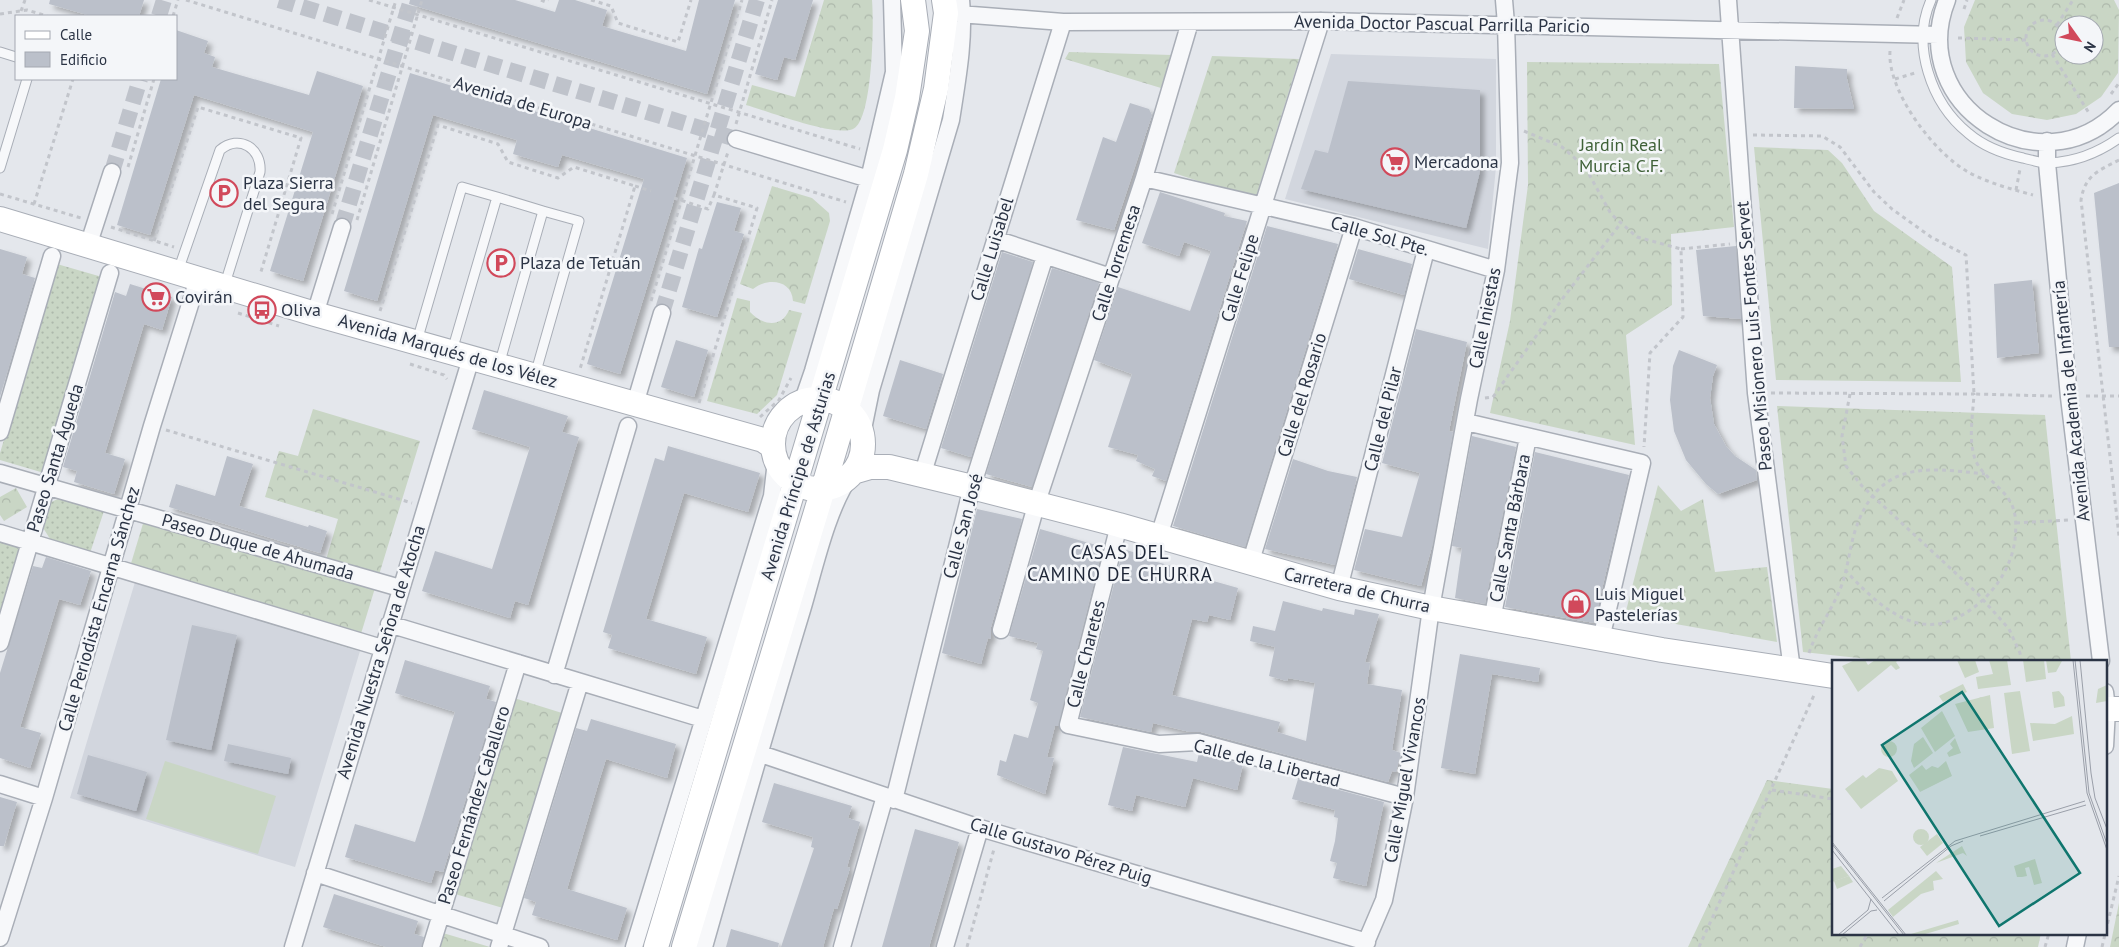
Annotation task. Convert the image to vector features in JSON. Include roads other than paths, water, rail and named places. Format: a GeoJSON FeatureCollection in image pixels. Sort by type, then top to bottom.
{"type":"FeatureCollection","features":[{"type":"Feature","properties":{"kind":"main road","name":"Avenida Príncipe de Asturias"},"geometry":{"type":"LineString","coordinates":[[656,947],[795,483],[811,401],[895,150],[907,98],[917,31],[913,0]]}},
{"type":"Feature","properties":{"kind":"main road","name":"Avenida Príncipe de Asturias"},"geometry":{"type":"LineString","coordinates":[[684,947],[823,489],[918,164],[953,7]]}},
{"type":"Feature","properties":{"kind":"main road","name":"Avenida Marqués de los Vélez"},"geometry":{"type":"LineString","coordinates":[[0,220],[314,314],[534,376],[632,415],[767,438]]}},
{"type":"Feature","properties":{"kind":"main road"},"geometry":{"type":"LineString","coordinates":[[823,489],[806,488],[795,483],[782,472],[767,438],[789,410],[811,401],[834,402],[846,409]]}},
{"type":"Feature","properties":{"kind":"main road","name":"Carretera de Churra"},"geometry":{"type":"LineString","coordinates":[[846,409],[856,420],[862,440],[880,463],[889,467],[1037,502],[1339,588],[1492,620],[1601,640],[1813,673]]}},
{"type":"Feature","properties":{"kind":"main road"},"geometry":{"type":"LineString","coordinates":[[852,474],[860,460],[862,440]]}},
{"type":"Feature","properties":{"kind":"main road","name":"Carretera de Churra"},"geometry":{"type":"LineString","coordinates":[[823,489],[835,486],[852,474],[870,467],[889,467]]}},
{"type":"Feature","properties":{"kind":"street"},"geometry":{"type":"LineString","coordinates":[[811,401],[813,371],[869,179],[894,72],[892,0]]}},
{"type":"Feature","properties":{"kind":"street","name":"Calle Iniestas"},"geometry":{"type":"LineString","coordinates":[[1432,608],[1469,399],[1496,270],[1510,163],[1504,0]]}},
{"type":"Feature","properties":{"kind":"street","name":"Paseo Misionero Luis Fontes Servet"},"geometry":{"type":"LineString","coordinates":[[1728,0],[1756,393],[1813,673]]}},
{"type":"Feature","properties":{"kind":"street"},"geometry":{"type":"LineString","coordinates":[[1947,0],[1939,35],[1940,53],[1944,70],[1956,96],[1976,118],[2000,133],[2028,142],[2047,141],[2078,138],[2107,122],[2119,110]]}},
{"type":"Feature","properties":{"kind":"street"},"geometry":{"type":"LineString","coordinates":[[862,440],[872,390],[951,120],[958,75],[953,7]]}},
{"type":"Feature","properties":{"kind":"street","name":"Avenida Doctor Pascual Parrilla Paricio"},"geometry":{"type":"LineString","coordinates":[[953,7],[1062,22],[1321,21],[1939,35]]}},
{"type":"Feature","properties":{"kind":"street","name":"Calle Felipe"},"geometry":{"type":"LineString","coordinates":[[1159,536],[1321,21]]}},
{"type":"Feature","properties":{"kind":"street","name":"Calle Luisabel"},"geometry":{"type":"LineString","coordinates":[[922,476],[1062,22]]}},
{"type":"Feature","properties":{"kind":"street","name":"Calle Torremesa"},"geometry":{"type":"LineString","coordinates":[[1001,630],[1037,502],[1144,178],[1190,22]]}},
{"type":"Feature","properties":{"kind":"street"},"geometry":{"type":"LineString","coordinates":[[733,139],[869,179]]}},
{"type":"Feature","properties":{"kind":"street","name":"Avenida Academia de Infantería"},"geometry":{"type":"LineString","coordinates":[[2047,141],[2047,163],[2069,397],[2101,660]]}},
{"type":"Feature","properties":{"kind":"street"},"geometry":{"type":"LineString","coordinates":[[88,246],[112,172]]}},
{"type":"Feature","properties":{"kind":"street","name":"Calle Sol Pte."},"geometry":{"type":"LineString","coordinates":[[1144,178],[1354,227],[1496,270]]}},
{"type":"Feature","properties":{"kind":"street"},"geometry":{"type":"LineString","coordinates":[[314,314],[342,227]]}},
{"type":"Feature","properties":{"kind":"street","name":"Calle del Rosario"},"geometry":{"type":"LineString","coordinates":[[1250,564],[1354,227]]}},
{"type":"Feature","properties":{"kind":"street"},"geometry":{"type":"LineString","coordinates":[[995,239],[1111,277]]}},
{"type":"Feature","properties":{"kind":"street","name":"Calle del Pilar"},"geometry":{"type":"LineString","coordinates":[[1339,588],[1426,250]]}},
{"type":"Feature","properties":{"kind":"street"},"geometry":{"type":"LineString","coordinates":[[0,432],[52,256]]}},
{"type":"Feature","properties":{"kind":"street","name":"Calle San José"},"geometry":{"type":"LineString","coordinates":[[842,947],[889,798],[972,487],[1045,256]]}},
{"type":"Feature","properties":{"kind":"street","name":"Paseo Santa Águeda"},"geometry":{"type":"LineString","coordinates":[[0,643],[110,273]]}},
{"type":"Feature","properties":{"kind":"street","name":"Calle Periodista Encarna Sánchez"},"geometry":{"type":"LineString","coordinates":[[0,938],[44,798],[128,511],[152,426],[188,276]]}},
{"type":"Feature","properties":{"kind":"street"},"geometry":{"type":"LineString","coordinates":[[554,674],[632,415],[655,311]]}},
{"type":"Feature","properties":{"kind":"street","name":"Avenida Nuestra Señora de Atocha"},"geometry":{"type":"LineString","coordinates":[[293,947],[424,507],[461,355]]}},
{"type":"Feature","properties":{"kind":"street"},"geometry":{"type":"LineString","coordinates":[[1466,422],[1642,463],[1601,640]]}},
{"type":"Feature","properties":{"kind":"street","name":"Calle Santa Bárbara"},"geometry":{"type":"LineString","coordinates":[[1492,620],[1528,437]]}},
{"type":"Feature","properties":{"kind":"street"},"geometry":{"type":"LineString","coordinates":[[634,947],[772,496],[767,438]]}},
{"type":"Feature","properties":{"kind":"street","name":"Paseo Duque de Ahumada"},"geometry":{"type":"LineString","coordinates":[[0,473],[400,588]]}},
{"type":"Feature","properties":{"kind":"street"},"geometry":{"type":"LineString","coordinates":[[704,947],[758,753],[835,504],[842,488],[852,474]]}},
{"type":"Feature","properties":{"kind":"street","name":"Calle Charetes"},"geometry":{"type":"LineString","coordinates":[[1068,725],[1119,525]]}},
{"type":"Feature","properties":{"kind":"street"},"geometry":{"type":"LineString","coordinates":[[0,533],[382,648]]}},
{"type":"Feature","properties":{"kind":"street","name":"Calle Miguel Vivancos"},"geometry":{"type":"LineString","coordinates":[[1365,944],[1384,900],[1405,797],[1432,608]]}},
{"type":"Feature","properties":{"kind":"street"},"geometry":{"type":"LineString","coordinates":[[389,624],[703,719]]}},
{"type":"Feature","properties":{"kind":"street","name":"Paseo Fernández Caballero"},"geometry":{"type":"LineString","coordinates":[[431,947],[518,664]]}},
{"type":"Feature","properties":{"kind":"street"},"geometry":{"type":"LineString","coordinates":[[501,941],[580,682]]}},
{"type":"Feature","properties":{"kind":"street"},"geometry":{"type":"LineString","coordinates":[[2106,736],[2109,705]]}},
{"type":"Feature","properties":{"kind":"street","name":"Calle de la Libertad"},"geometry":{"type":"LineString","coordinates":[[1068,725],[1159,744],[1198,742],[1405,797]]}},
{"type":"Feature","properties":{"kind":"street","name":"Calle Gustavo Pérez Puig"},"geometry":{"type":"LineString","coordinates":[[758,753],[980,828],[1365,944]]}},
{"type":"Feature","properties":{"kind":"street"},"geometry":{"type":"LineString","coordinates":[[0,784],[44,798]]}},
{"type":"Feature","properties":{"kind":"street"},"geometry":{"type":"LineString","coordinates":[[945,947],[980,828]]}},
{"type":"Feature","properties":{"kind":"street"},"geometry":{"type":"LineString","coordinates":[[315,873],[441,914],[501,941],[540,947]]}},
{"type":"Feature","properties":{"kind":"street"},"geometry":{"type":"LineString","coordinates":[[2075,947],[2078,934]]}},
{"type":"Feature","properties":{"kind":"lane"},"geometry":{"type":"LineString","coordinates":[[1931,0],[1924,19],[1923,34],[1924,58],[1927,70],[1936,94],[1952,119],[1969,135],[1994,149],[2047,163],[2081,159],[2119,138]]}},
{"type":"Feature","properties":{"kind":"lane"},"geometry":{"type":"LineString","coordinates":[[0,52],[15,57]]}},
{"type":"Feature","properties":{"kind":"lane"},"geometry":{"type":"LineString","coordinates":[[0,168],[27,80]]}},
{"type":"Feature","properties":{"kind":"lane"},"geometry":{"type":"LineString","coordinates":[[188,276],[220,150],[226,145],[235,143],[245,145],[253,149],[258,156],[260,172],[224,287]]}},
{"type":"Feature","properties":{"kind":"lane"},"geometry":{"type":"LineString","coordinates":[[416,343],[462,187],[579,221],[534,376]]}},
{"type":"Feature","properties":{"kind":"lane"},"geometry":{"type":"LineString","coordinates":[[461,355],[497,197]]}},
{"type":"Feature","properties":{"kind":"lane"},"geometry":{"type":"LineString","coordinates":[[499,366],[544,211]]}},
{"type":"Feature","properties":{"kind":"tunnel"},"geometry":{"type":"LineString","coordinates":[[159,15],[164,0]]}},
{"type":"Feature","properties":{"kind":"tunnel"},"geometry":{"type":"LineString","coordinates":[[279,0],[736,139]]}},
{"type":"Feature","properties":{"kind":"tunnel"},"geometry":{"type":"LineString","coordinates":[[342,227],[411,0]]}},
{"type":"Feature","properties":{"kind":"tunnel"},"geometry":{"type":"LineString","coordinates":[[662,313],[757,0]]}},
{"type":"Feature","properties":{"kind":"tunnel"},"geometry":{"type":"LineString","coordinates":[[112,172],[140,80]]}},
{"type":"Feature","properties":{"kind":"place","name":"Mercadona"},"geometry":{"type":"Point","coordinates":[1395,162]}},
{"type":"Feature","properties":{"kind":"place","name":"Plaza Sierra del Segura"},"geometry":{"type":"Point","coordinates":[224,193]}},
{"type":"Feature","properties":{"kind":"place","name":"Plaza de Tetuán"},"geometry":{"type":"Point","coordinates":[501,263]}},
{"type":"Feature","properties":{"kind":"place","name":"Covirán"},"geometry":{"type":"Point","coordinates":[156,297]}},
{"type":"Feature","properties":{"kind":"place","name":"Oliva"},"geometry":{"type":"Point","coordinates":[262,310]}},
{"type":"Feature","properties":{"kind":"place","name":"Luis Miguel Pastelerías"},"geometry":{"type":"Point","coordinates":[1576,604]}},
{"type":"Feature","properties":{"kind":"district","name":"CASAS DEL CAMINO DE CHURRA"},"geometry":{"type":"Point","coordinates":[1120,563]}},
{"type":"Feature","properties":{"kind":"park label","name":"Jardín Real Murcia C.F."},"geometry":{"type":"Point","coordinates":[1621,155]}}]}
